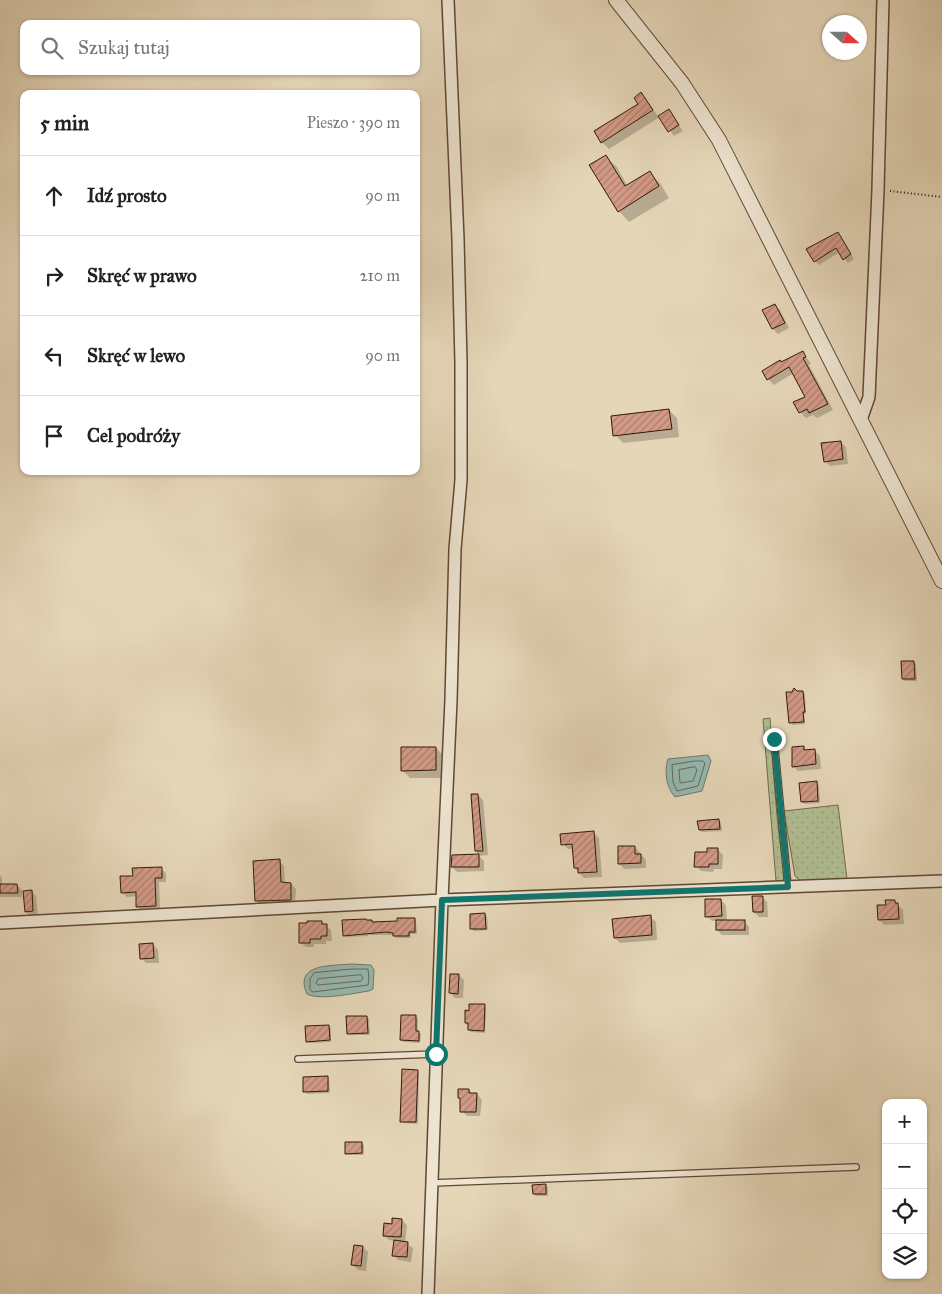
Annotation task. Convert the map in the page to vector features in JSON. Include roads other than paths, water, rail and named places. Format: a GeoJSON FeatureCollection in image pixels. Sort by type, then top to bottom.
{"type":"FeatureCollection","features":[{"type":"Feature","properties":{"kind":"street"},"geometry":{"type":"LineString","coordinates":[[428,1294],[442,900],[452,700],[456,549],[461,480],[458,239],[448,0]]}},
{"type":"Feature","properties":{"kind":"street"},"geometry":{"type":"LineString","coordinates":[[616,0],[682,83],[720,140],[942,581]]}},
{"type":"Feature","properties":{"kind":"street"},"geometry":{"type":"LineString","coordinates":[[861,420],[869,397],[878,190],[883,0]]}},
{"type":"Feature","properties":{"kind":"street"},"geometry":{"type":"LineString","coordinates":[[0,923],[442,900],[942,881]]}},
{"type":"Feature","properties":{"kind":"lane"},"geometry":{"type":"LineString","coordinates":[[774,739],[788,887]]}},
{"type":"Feature","properties":{"kind":"lane"},"geometry":{"type":"LineString","coordinates":[[298,1059],[436,1054]]}},
{"type":"Feature","properties":{"kind":"lane"},"geometry":{"type":"LineString","coordinates":[[432,1183],[856,1167]]}},
{"type":"Feature","properties":{"kind":"water"},"geometry":{"type":"Polygon","coordinates":[[[708,755],[711,761],[702,791],[675,797],[667,779],[668,759],[708,755]]]}},
{"type":"Feature","properties":{"kind":"water"},"geometry":{"type":"Polygon","coordinates":[[[371,965],[374,970],[373,989],[328,997],[307,994],[304,984],[305,977],[310,971],[325,966],[371,965]]]}}]}
